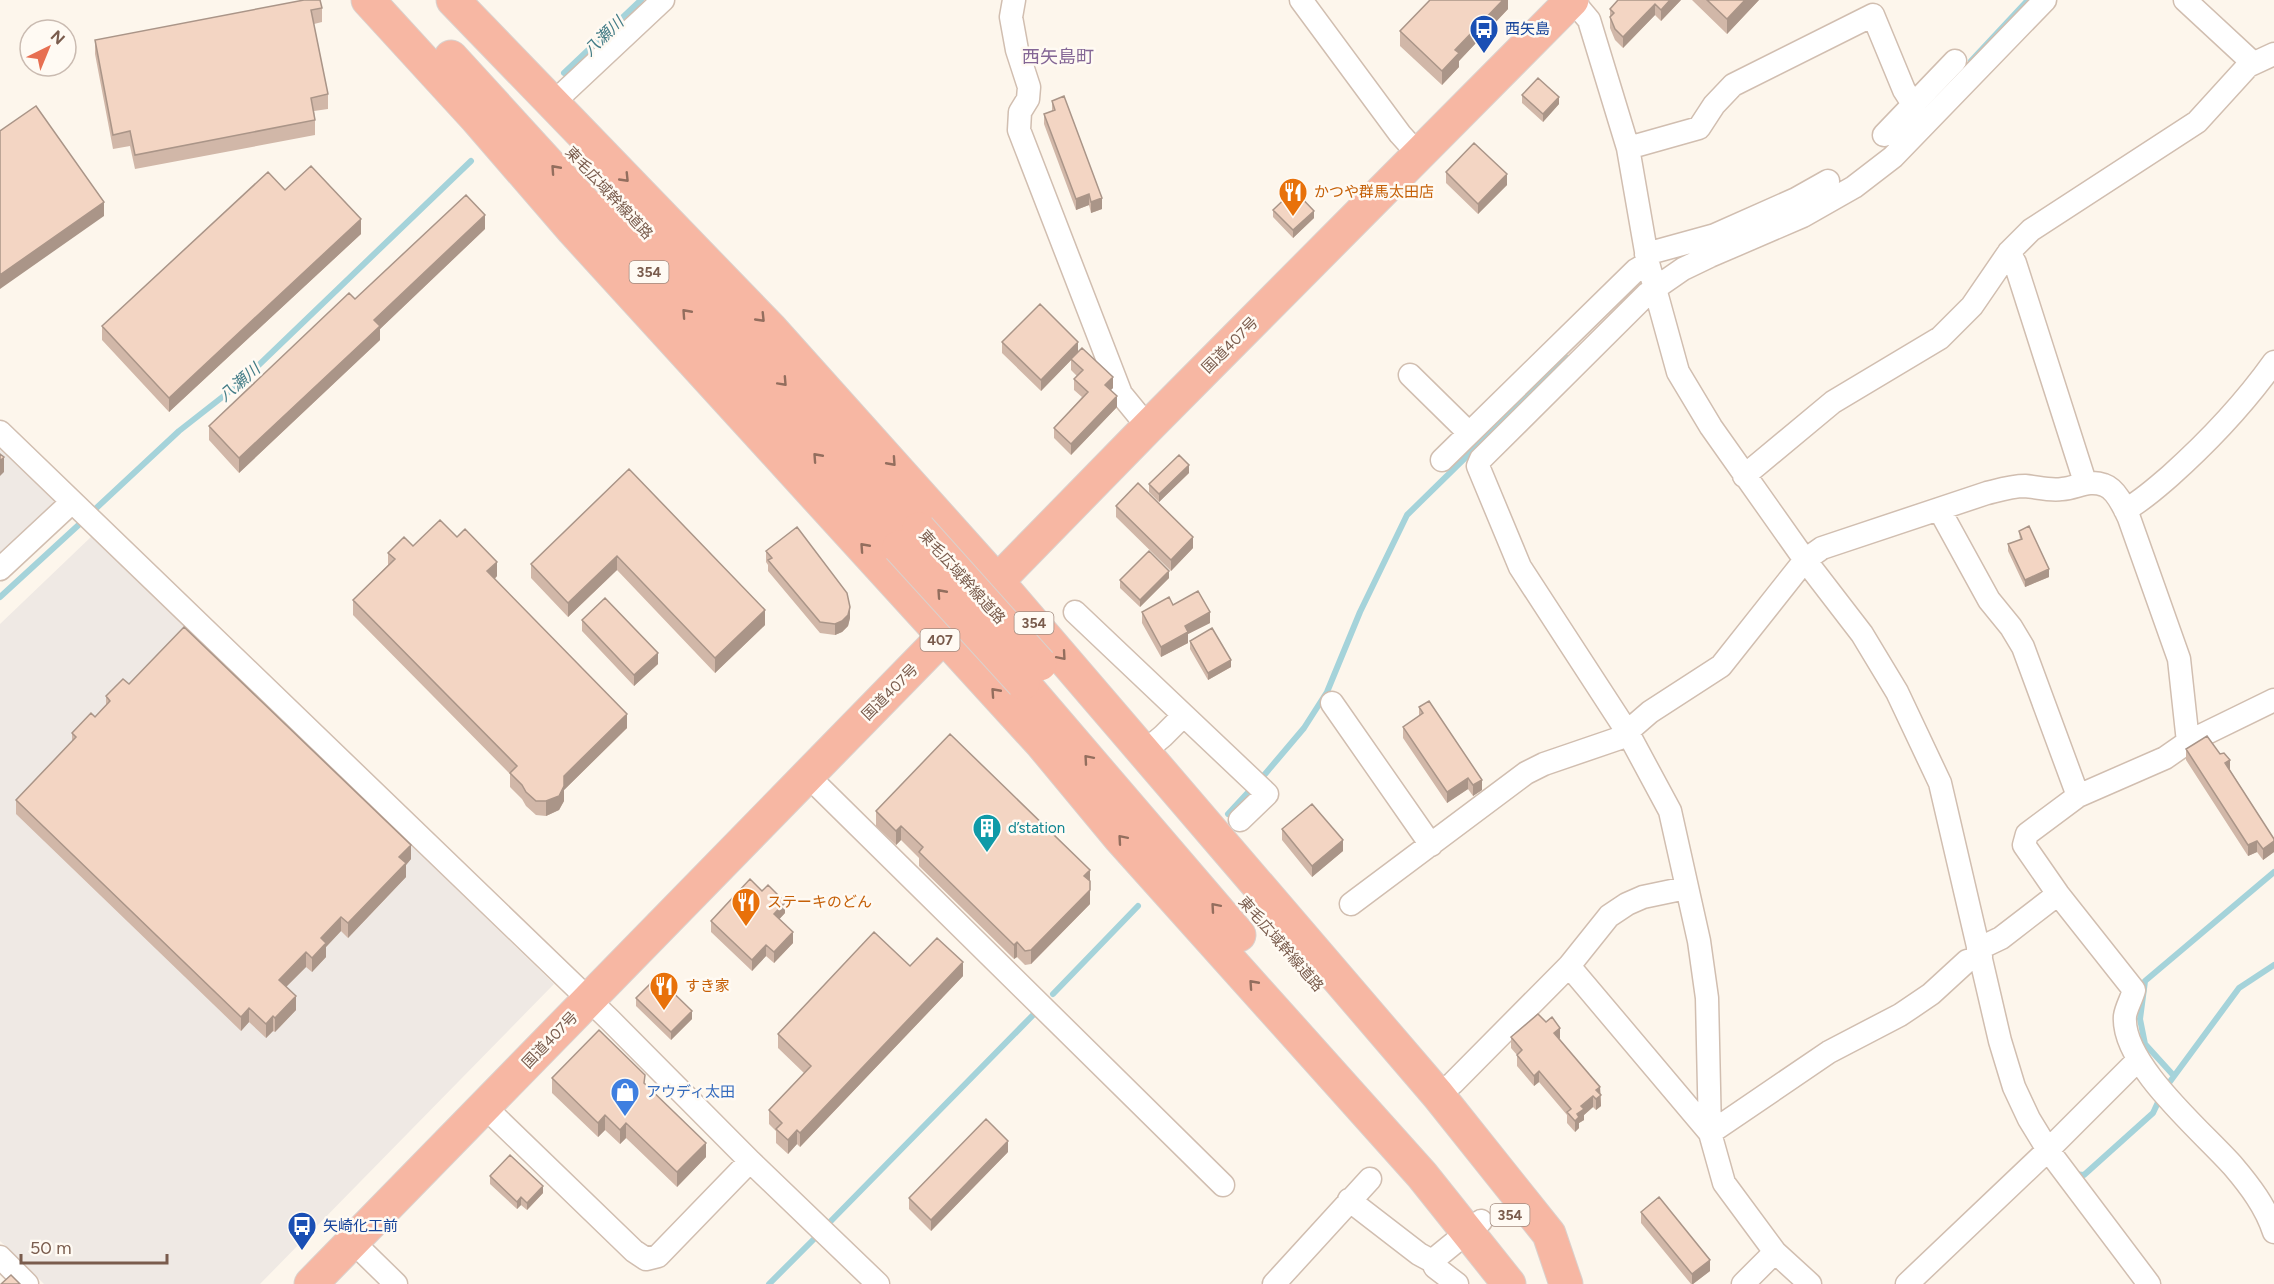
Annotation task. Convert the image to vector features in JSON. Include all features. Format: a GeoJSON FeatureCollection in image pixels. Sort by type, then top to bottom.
{"type":"FeatureCollection","features":[{"type":"Feature","properties":{"kind":"highway","name":"354"},"geometry":{"type":"LineString","coordinates":[[368,0],[477,118],[573,230],[1042,744],[1120,838],[1422,1175],[1474,1226],[1509,1284]]}},
{"type":"Feature","properties":{"kind":"highway","name":"東毛広域幹線道路"},"geometry":{"type":"LineString","coordinates":[[396,0],[909,538]]}},
{"type":"Feature","properties":{"kind":"highway","name":"東毛広域幹線道路"},"geometry":{"type":"LineString","coordinates":[[430,0],[1454,1146],[1566,1284]]}},
{"type":"Feature","properties":{"kind":"highway","name":"354"},"geometry":{"type":"LineString","coordinates":[[453,0],[771,328],[998,581],[1438,1095],[1549,1234],[1566,1284]]}},
{"type":"Feature","properties":{"kind":"highway","name":"国道407号"},"geometry":{"type":"LineString","coordinates":[[311,1284],[1148,427],[1572,0]]}},
{"type":"Feature","properties":{"kind":"highway","name":"東毛広域幹線道路"},"geometry":{"type":"LineString","coordinates":[[1032,674],[1423,1149],[1474,1226],[1530,1284]]}},
{"type":"Feature","properties":{"kind":"street"},"geometry":{"type":"LineString","coordinates":[[553,103],[663,0]]}},
{"type":"Feature","properties":{"kind":"street"},"geometry":{"type":"LineString","coordinates":[[1014,0],[1011,16],[1013,28],[1017,50],[1029,87],[1028,99],[1020,112],[1019,130],[1121,394],[1148,427]]}},
{"type":"Feature","properties":{"kind":"street"},"geometry":{"type":"LineString","coordinates":[[1301,0],[1400,134],[1418,154]]}},
{"type":"Feature","properties":{"kind":"street"},"geometry":{"type":"LineString","coordinates":[[1572,0],[1589,20],[1628,147],[1647,259],[1678,372],[1744,476],[1862,634],[1897,692],[1940,783],[2000,1041],[2014,1087],[2029,1119],[2048,1150],[2149,1284]]}},
{"type":"Feature","properties":{"kind":"street"},"geometry":{"type":"LineString","coordinates":[[1810,1284],[1775,1252],[1724,1183],[1710,1133],[1707,998],[1699,941],[1670,811],[1628,733],[1520,567],[1478,466],[1481,459],[1557,381],[1656,288],[1683,269],[1803,216],[1854,187],[1893,157],[2045,0]]}},
{"type":"Feature","properties":{"kind":"street"},"geometry":{"type":"LineString","coordinates":[[2185,0],[2253,63]]}},
{"type":"Feature","properties":{"kind":"street"},"geometry":{"type":"LineString","coordinates":[[1628,147],[1699,128],[1714,105],[1732,85],[1873,15],[1904,90],[1913,105]]}},
{"type":"Feature","properties":{"kind":"street"},"geometry":{"type":"LineString","coordinates":[[1744,476],[1833,402],[1940,338],[1972,306],[2009,252],[2031,230],[2197,122],[2209,112],[2234,79],[2253,63],[2274,54]]}},
{"type":"Feature","properties":{"kind":"street"},"geometry":{"type":"LineString","coordinates":[[1884,135],[1954,61]]}},
{"type":"Feature","properties":{"kind":"street"},"geometry":{"type":"LineString","coordinates":[[1442,460],[1647,259],[1715,235],[1828,181]]}},
{"type":"Feature","properties":{"kind":"street"},"geometry":{"type":"LineString","coordinates":[[2009,252],[2015,263],[2085,482]]}},
{"type":"Feature","properties":{"kind":"street"},"geometry":{"type":"LineString","coordinates":[[2125,510],[2136,504],[2191,457],[2250,394],[2274,362]]}},
{"type":"Feature","properties":{"kind":"street"},"geometry":{"type":"LineString","coordinates":[[1410,375],[1469,433]]}},
{"type":"Feature","properties":{"kind":"street"},"geometry":{"type":"LineString","coordinates":[[0,432],[589,1000],[750,1161],[878,1284]]}},
{"type":"Feature","properties":{"kind":"street"},"geometry":{"type":"LineString","coordinates":[[1352,904],[1526,773],[1544,764],[1620,738],[1650,712],[1721,666],[1805,560],[1822,548],[2010,487],[2062,489],[2085,482],[2103,484],[2109,488],[2125,510],[2179,659],[2188,742]]}},
{"type":"Feature","properties":{"kind":"street"},"geometry":{"type":"LineString","coordinates":[[0,569],[76,506]]}},
{"type":"Feature","properties":{"kind":"street"},"geometry":{"type":"LineString","coordinates":[[1939,509],[1989,600],[2011,627],[2023,647],[2078,796]]}},
{"type":"Feature","properties":{"kind":"street"},"geometry":{"type":"LineString","coordinates":[[1075,612],[1267,794],[1240,820]]}},
{"type":"Feature","properties":{"kind":"street"},"geometry":{"type":"LineString","coordinates":[[2274,700],[2188,742],[2165,758],[2078,796],[2027,834],[2024,845],[2058,894],[2134,990],[2125,1017],[2129,1038],[2138,1060],[2163,1092],[2234,1168],[2267,1212],[2274,1232]]}},
{"type":"Feature","properties":{"kind":"street"},"geometry":{"type":"LineString","coordinates":[[1332,703],[1431,845]]}},
{"type":"Feature","properties":{"kind":"street"},"geometry":{"type":"LineString","coordinates":[[1145,751],[1183,716]]}},
{"type":"Feature","properties":{"kind":"street"},"geometry":{"type":"LineString","coordinates":[[807,775],[1223,1185]]}},
{"type":"Feature","properties":{"kind":"street"},"geometry":{"type":"LineString","coordinates":[[1438,1095],[1453,1083],[1569,966],[1609,916],[1643,897],[1686,888]]}},
{"type":"Feature","properties":{"kind":"street"},"geometry":{"type":"LineString","coordinates":[[1710,1133],[1829,1052],[1899,1015],[1931,994],[1967,961],[2058,894]]}},
{"type":"Feature","properties":{"kind":"street"},"geometry":{"type":"LineString","coordinates":[[1569,966],[1710,1133]]}},
{"type":"Feature","properties":{"kind":"street"},"geometry":{"type":"LineString","coordinates":[[1907,1284],[2048,1150],[2138,1060]]}},
{"type":"Feature","properties":{"kind":"street"},"geometry":{"type":"LineString","coordinates":[[485,1107],[634,1251],[646,1259],[658,1256],[750,1161]]}},
{"type":"Feature","properties":{"kind":"street"},"geometry":{"type":"LineString","coordinates":[[1274,1284],[1370,1179]]}},
{"type":"Feature","properties":{"kind":"street"},"geometry":{"type":"LineString","coordinates":[[1349,1200],[1432,1262],[1457,1284]]}},
{"type":"Feature","properties":{"kind":"street"},"geometry":{"type":"LineString","coordinates":[[1432,1262],[1474,1226]]}},
{"type":"Feature","properties":{"kind":"street"},"geometry":{"type":"LineString","coordinates":[[353,1242],[396,1284]]}},
{"type":"Feature","properties":{"kind":"street"},"geometry":{"type":"LineString","coordinates":[[1743,1284],[1775,1252]]}},
{"type":"Feature","properties":{"kind":"street"},"geometry":{"type":"LineString","coordinates":[[0,1257],[27,1284]]}},
{"type":"Feature","properties":{"kind":"shaded area"},"geometry":{"type":"Polygon","coordinates":[[[0,443],[62,504],[0,562],[0,443]]]}},
{"type":"Feature","properties":{"kind":"shaded area"},"geometry":{"type":"Polygon","coordinates":[[[93,535],[554,984],[260,1284],[44,1284],[0,1241],[0,624],[93,535]]]}},
{"type":"Feature","properties":{"kind":"building"},"geometry":{"type":"Polygon","coordinates":[[[304,0],[320,0],[322,8],[311,10],[328,94],[311,98],[315,120],[135,155],[130,131],[113,135],[95,40],[304,0]]]}},
{"type":"Feature","properties":{"kind":"building"},"geometry":{"type":"Polygon","coordinates":[[[1430,0],[1503,0],[1455,50],[1459,53],[1442,71],[1400,31],[1430,0]]]}},
{"type":"Feature","properties":{"kind":"building"},"geometry":{"type":"Polygon","coordinates":[[[1618,0],[1670,0],[1661,10],[1655,4],[1623,37],[1615,29],[1610,17],[1614,13],[1610,9],[1618,0]]]}},
{"type":"Feature","properties":{"kind":"building"},"geometry":{"type":"Polygon","coordinates":[[[1707,0],[1745,0],[1727,19],[1707,0]]]}},
{"type":"Feature","properties":{"kind":"building"},"geometry":{"type":"Polygon","coordinates":[[[1538,78],[1559,97],[1543,114],[1522,95],[1538,78]]]}},
{"type":"Feature","properties":{"kind":"building"},"geometry":{"type":"Polygon","coordinates":[[[1064,96],[1102,198],[1091,202],[1089,194],[1076,199],[1044,114],[1055,110],[1052,101],[1064,96]]]}},
{"type":"Feature","properties":{"kind":"building"},"geometry":{"type":"Polygon","coordinates":[[[36,106],[104,202],[0,275],[0,131],[36,106]]]}},
{"type":"Feature","properties":{"kind":"building"},"geometry":{"type":"Polygon","coordinates":[[[1474,143],[1507,174],[1478,204],[1446,172],[1474,143]]]}},
{"type":"Feature","properties":{"kind":"building"},"geometry":{"type":"Polygon","coordinates":[[[311,166],[361,219],[169,398],[102,326],[268,172],[285,190],[311,166]]]}},
{"type":"Feature","properties":{"kind":"building","name":"かつや群馬太田店"},"geometry":{"type":"Polygon","coordinates":[[[1294,190],[1314,211],[1293,230],[1273,210],[1294,190]]]}},
{"type":"Feature","properties":{"kind":"building"},"geometry":{"type":"Polygon","coordinates":[[[466,195],[485,215],[374,320],[380,326],[239,458],[209,426],[349,293],[355,299],[466,195]]]}},
{"type":"Feature","properties":{"kind":"building"},"geometry":{"type":"Polygon","coordinates":[[[1040,304],[1078,342],[1041,380],[1002,342],[1040,304]]]}},
{"type":"Feature","properties":{"kind":"building"},"geometry":{"type":"Polygon","coordinates":[[[1082,348],[1113,377],[1105,385],[1117,396],[1071,444],[1054,428],[1088,392],[1074,379],[1083,370],[1071,359],[1082,348]]]}},
{"type":"Feature","properties":{"kind":"building"},"geometry":{"type":"Polygon","coordinates":[[[1179,455],[1189,465],[1159,494],[1149,484],[1179,455]]]}},
{"type":"Feature","properties":{"kind":"building"},"geometry":{"type":"Polygon","coordinates":[[[629,469],[765,610],[715,658],[617,556],[568,603],[531,564],[629,469]]]}},
{"type":"Feature","properties":{"kind":"building"},"geometry":{"type":"Polygon","coordinates":[[[1138,483],[1193,537],[1171,560],[1116,506],[1138,483]]]}},
{"type":"Feature","properties":{"kind":"building"},"geometry":{"type":"Polygon","coordinates":[[[440,520],[457,537],[465,529],[497,562],[487,571],[627,714],[564,776],[564,786],[559,796],[546,801],[536,801],[526,792],[510,773],[517,766],[353,600],[395,559],[388,553],[404,537],[413,546],[440,520]]]}},
{"type":"Feature","properties":{"kind":"building"},"geometry":{"type":"Polygon","coordinates":[[[2029,526],[2049,569],[2025,580],[2008,544],[2022,539],[2019,531],[2029,526]]]}},
{"type":"Feature","properties":{"kind":"building"},"geometry":{"type":"Polygon","coordinates":[[[797,527],[847,593],[850,607],[848,615],[842,621],[835,624],[820,622],[768,560],[772,558],[766,551],[797,527]]]}},
{"type":"Feature","properties":{"kind":"building"},"geometry":{"type":"Polygon","coordinates":[[[1149,551],[1169,571],[1140,600],[1120,580],[1149,551]]]}},
{"type":"Feature","properties":{"kind":"building"},"geometry":{"type":"Polygon","coordinates":[[[1198,591],[1210,612],[1185,626],[1188,632],[1161,647],[1142,612],[1169,597],[1173,605],[1198,591]]]}},
{"type":"Feature","properties":{"kind":"building"},"geometry":{"type":"Polygon","coordinates":[[[605,598],[658,653],[634,675],[582,620],[605,598]]]}},
{"type":"Feature","properties":{"kind":"building"},"geometry":{"type":"Polygon","coordinates":[[[184,627],[411,845],[399,857],[406,863],[348,923],[341,917],[321,938],[326,943],[312,958],[306,952],[279,980],[296,996],[266,1024],[249,1008],[241,1017],[16,800],[76,737],[72,733],[91,713],[95,717],[110,701],[106,696],[123,679],[129,684],[184,627]]]}},
{"type":"Feature","properties":{"kind":"building"},"geometry":{"type":"Polygon","coordinates":[[[1212,628],[1231,660],[1208,673],[1190,641],[1212,628]]]}},
{"type":"Feature","properties":{"kind":"building"},"geometry":{"type":"Polygon","coordinates":[[[1429,701],[1482,780],[1473,785],[1468,778],[1447,792],[1403,727],[1423,713],[1419,707],[1429,701]]]}},
{"type":"Feature","properties":{"kind":"building","name":"d’station"},"geometry":{"type":"Polygon","coordinates":[[[950,734],[1090,870],[1084,876],[1090,881],[1090,890],[1031,950],[1025,951],[1017,942],[1014,945],[919,852],[923,847],[901,826],[896,831],[876,811],[950,734]]]}},
{"type":"Feature","properties":{"kind":"building"},"geometry":{"type":"Polygon","coordinates":[[[2207,736],[2220,754],[2224,753],[2230,760],[2225,763],[2274,839],[2263,849],[2257,841],[2248,845],[2186,749],[2207,736]]]}},
{"type":"Feature","properties":{"kind":"building"},"geometry":{"type":"Polygon","coordinates":[[[1312,804],[1343,840],[1312,866],[1282,829],[1312,804]]]}},
{"type":"Feature","properties":{"kind":"building","name":"ステーキのどん"},"geometry":{"type":"Polygon","coordinates":[[[750,879],[762,891],[768,885],[785,902],[774,914],[793,932],[774,952],[766,945],[752,960],[711,921],[750,879]]]}},
{"type":"Feature","properties":{"kind":"building"},"geometry":{"type":"Polygon","coordinates":[[[874,932],[910,966],[937,938],[963,962],[800,1133],[797,1130],[788,1140],[776,1129],[782,1123],[769,1110],[811,1066],[778,1034],[874,932]]]}},
{"type":"Feature","properties":{"kind":"building","name":"すき家"},"geometry":{"type":"Polygon","coordinates":[[[657,977],[692,1011],[671,1032],[636,998],[657,977]]]}},
{"type":"Feature","properties":{"kind":"building"},"geometry":{"type":"Polygon","coordinates":[[[1538,1014],[1546,1022],[1552,1017],[1560,1028],[1554,1033],[1600,1087],[1596,1090],[1601,1095],[1596,1099],[1593,1096],[1581,1106],[1584,1109],[1577,1114],[1579,1117],[1575,1121],[1567,1112],[1571,1109],[1539,1071],[1534,1076],[1517,1055],[1522,1050],[1511,1037],[1538,1014]]]}},
{"type":"Feature","properties":{"kind":"building"},"geometry":{"type":"Polygon","coordinates":[[[599,1030],[645,1075],[644,1083],[706,1143],[677,1172],[626,1123],[620,1130],[605,1115],[598,1123],[552,1078],[599,1030]]]}},
{"type":"Feature","properties":{"kind":"building"},"geometry":{"type":"Polygon","coordinates":[[[986,1119],[1008,1141],[931,1220],[909,1198],[986,1119]]]}},
{"type":"Feature","properties":{"kind":"building"},"geometry":{"type":"Polygon","coordinates":[[[510,1155],[543,1186],[527,1203],[521,1197],[517,1202],[490,1176],[510,1155]]]}},
{"type":"Feature","properties":{"kind":"building"},"geometry":{"type":"Polygon","coordinates":[[[1659,1197],[1710,1260],[1692,1274],[1641,1212],[1659,1197]]]}},
{"type":"Feature","properties":{"kind":"building"},"geometry":{"type":"Polygon","coordinates":[[[11,1275],[20,1284],[1,1284],[11,1275]]]}},
{"type":"Feature","properties":{"kind":"waterway","name":"八瀬川"},"geometry":{"type":"LineString","coordinates":[[564,73],[641,0]]}},
{"type":"Feature","properties":{"kind":"waterway"},"geometry":{"type":"LineString","coordinates":[[1971,61],[2028,0]]}},
{"type":"Feature","properties":{"kind":"waterway","name":"八瀬川"},"geometry":{"type":"LineString","coordinates":[[91,513],[179,431],[239,384],[471,161]]}},
{"type":"Feature","properties":{"kind":"waterway"},"geometry":{"type":"LineString","coordinates":[[1260,780],[1304,728],[1327,692],[1360,612],[1407,515],[1567,358]]}},
{"type":"Feature","properties":{"kind":"waterway","name":"八瀬川"},"geometry":{"type":"LineString","coordinates":[[0,597],[84,520]]}},
{"type":"Feature","properties":{"kind":"waterway"},"geometry":{"type":"LineString","coordinates":[[1228,814],[1253,787]]}},
{"type":"Feature","properties":{"kind":"waterway"},"geometry":{"type":"LineString","coordinates":[[2174,1076],[2145,1044],[2140,1019],[2145,981],[2274,872]]}},
{"type":"Feature","properties":{"kind":"waterway"},"geometry":{"type":"LineString","coordinates":[[1053,994],[1138,906]]}},
{"type":"Feature","properties":{"kind":"waterway"},"geometry":{"type":"LineString","coordinates":[[2166,1087],[2239,988],[2274,965]]}},
{"type":"Feature","properties":{"kind":"waterway"},"geometry":{"type":"LineString","coordinates":[[826,1226],[1035,1013]]}},
{"type":"Feature","properties":{"kind":"waterway"},"geometry":{"type":"LineString","coordinates":[[2074,1174],[2084,1175],[2153,1113],[2160,1098]]}},
{"type":"Feature","properties":{"kind":"waterway"},"geometry":{"type":"LineString","coordinates":[[769,1284],[819,1234]]}},
{"type":"Feature","properties":{"kind":"place","name":"西矢島"},"geometry":{"type":"Point","coordinates":[1484,54]}},
{"type":"Feature","properties":{"kind":"place","name":"かつや群馬太田店"},"geometry":{"type":"Point","coordinates":[1293,218]}},
{"type":"Feature","properties":{"kind":"place","name":"d’station"},"geometry":{"type":"Point","coordinates":[987,854]}},
{"type":"Feature","properties":{"kind":"place","name":"ステーキのどん"},"geometry":{"type":"Point","coordinates":[746,928]}},
{"type":"Feature","properties":{"kind":"place","name":"すき家"},"geometry":{"type":"Point","coordinates":[664,1012]}},
{"type":"Feature","properties":{"kind":"place","name":"アウディ太田"},"geometry":{"type":"Point","coordinates":[625,1118]}},
{"type":"Feature","properties":{"kind":"place","name":"矢崎化工前"},"geometry":{"type":"Point","coordinates":[302,1252]}},
{"type":"Feature","properties":{"kind":"district","name":"西矢島町"},"geometry":{"type":"Point","coordinates":[1058,57]}}]}
